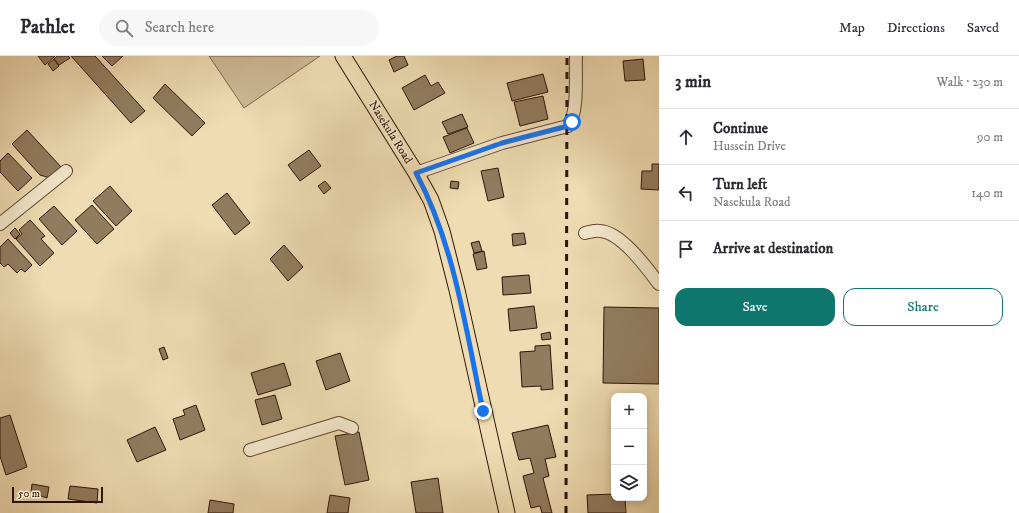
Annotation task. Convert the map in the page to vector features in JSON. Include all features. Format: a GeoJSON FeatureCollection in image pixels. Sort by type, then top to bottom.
{"type":"FeatureCollection","features":[{"type":"Feature","properties":{"kind":"main road","name":"Nasekula Road"},"geometry":{"type":"LineString","coordinates":[[343,56],[416,173],[430,200],[442,231],[457,290],[506,513]]}},
{"type":"Feature","properties":{"kind":"street"},"geometry":{"type":"LineString","coordinates":[[416,173],[502,143],[568,126],[572,122],[574,111],[576,56]]}},
{"type":"Feature","properties":{"kind":"street"},"geometry":{"type":"LineString","coordinates":[[0,224],[66,171]]}},
{"type":"Feature","properties":{"kind":"street"},"geometry":{"type":"LineString","coordinates":[[585,233],[601,231],[617,238],[643,262],[659,284]]}},
{"type":"Feature","properties":{"kind":"street"},"geometry":{"type":"LineString","coordinates":[[250,450],[339,423],[352,428]]}},
{"type":"Feature","properties":{"kind":"shaded area"},"geometry":{"type":"Polygon","coordinates":[[[209,56],[320,56],[244,108],[209,56]]]}},
{"type":"Feature","properties":{"kind":"building"},"geometry":{"type":"Polygon","coordinates":[[[38,56],[55,56],[45,65],[38,56]]]}},
{"type":"Feature","properties":{"kind":"building"},"geometry":{"type":"Polygon","coordinates":[[[57,56],[68,56],[70,58],[59,65],[54,59],[57,56]]]}},
{"type":"Feature","properties":{"kind":"building"},"geometry":{"type":"Polygon","coordinates":[[[71,56],[95,56],[145,111],[131,123],[71,56]]]}},
{"type":"Feature","properties":{"kind":"building"},"geometry":{"type":"Polygon","coordinates":[[[102,56],[123,56],[112,66],[102,56]]]}},
{"type":"Feature","properties":{"kind":"building"},"geometry":{"type":"Polygon","coordinates":[[[397,56],[404,56],[408,65],[394,72],[389,60],[397,56]]]}},
{"type":"Feature","properties":{"kind":"building"},"geometry":{"type":"Polygon","coordinates":[[[54,59],[59,66],[53,71],[48,64],[54,59]]]}},
{"type":"Feature","properties":{"kind":"building"},"geometry":{"type":"Polygon","coordinates":[[[643,59],[645,80],[625,81],[623,61],[643,59]]]}},
{"type":"Feature","properties":{"kind":"building"},"geometry":{"type":"Polygon","coordinates":[[[543,74],[548,92],[512,101],[507,83],[543,74]]]}},
{"type":"Feature","properties":{"kind":"building"},"geometry":{"type":"Polygon","coordinates":[[[425,75],[431,86],[438,82],[445,93],[414,110],[402,88],[425,75]]]}},
{"type":"Feature","properties":{"kind":"building"},"geometry":{"type":"Polygon","coordinates":[[[165,84],[205,123],[192,136],[153,98],[165,84]]]}},
{"type":"Feature","properties":{"kind":"building"},"geometry":{"type":"Polygon","coordinates":[[[543,96],[548,119],[520,126],[514,102],[543,96]]]}},
{"type":"Feature","properties":{"kind":"building"},"geometry":{"type":"Polygon","coordinates":[[[462,114],[468,127],[448,134],[442,122],[462,114]]]}},
{"type":"Feature","properties":{"kind":"building"},"geometry":{"type":"Polygon","coordinates":[[[467,128],[474,143],[450,153],[443,137],[467,128]]]}},
{"type":"Feature","properties":{"kind":"building"},"geometry":{"type":"Polygon","coordinates":[[[27,130],[62,168],[50,178],[40,175],[12,144],[27,130]]]}},
{"type":"Feature","properties":{"kind":"building"},"geometry":{"type":"Polygon","coordinates":[[[309,150],[321,166],[300,181],[288,165],[309,150]]]}},
{"type":"Feature","properties":{"kind":"building"},"geometry":{"type":"Polygon","coordinates":[[[8,153],[32,178],[18,191],[0,172],[0,161],[8,153]]]}},
{"type":"Feature","properties":{"kind":"building"},"geometry":{"type":"Polygon","coordinates":[[[652,164],[659,164],[659,190],[641,189],[642,171],[652,171],[652,164]]]}},
{"type":"Feature","properties":{"kind":"building"},"geometry":{"type":"Polygon","coordinates":[[[498,168],[504,197],[488,201],[481,171],[498,168]]]}},
{"type":"Feature","properties":{"kind":"building"},"geometry":{"type":"Polygon","coordinates":[[[325,181],[331,188],[324,194],[318,186],[325,181]]]}},
{"type":"Feature","properties":{"kind":"building"},"geometry":{"type":"Polygon","coordinates":[[[451,181],[459,182],[458,189],[450,188],[451,181]]]}},
{"type":"Feature","properties":{"kind":"building"},"geometry":{"type":"Polygon","coordinates":[[[110,186],[132,211],[116,226],[93,201],[110,186]]]}},
{"type":"Feature","properties":{"kind":"building"},"geometry":{"type":"Polygon","coordinates":[[[227,193],[250,223],[235,235],[212,205],[227,193]]]}},
{"type":"Feature","properties":{"kind":"building"},"geometry":{"type":"Polygon","coordinates":[[[92,205],[114,229],[97,244],[75,220],[92,205]]]}},
{"type":"Feature","properties":{"kind":"building"},"geometry":{"type":"Polygon","coordinates":[[[54,206],[77,231],[62,245],[39,219],[54,206]]]}},
{"type":"Feature","properties":{"kind":"building"},"geometry":{"type":"Polygon","coordinates":[[[30,220],[45,236],[41,239],[54,253],[40,266],[16,239],[22,234],[19,230],[30,220]]]}},
{"type":"Feature","properties":{"kind":"building"},"geometry":{"type":"Polygon","coordinates":[[[15,228],[20,234],[15,239],[10,233],[15,228]]]}},
{"type":"Feature","properties":{"kind":"building"},"geometry":{"type":"Polygon","coordinates":[[[524,233],[526,244],[513,246],[512,234],[524,233]]]}},
{"type":"Feature","properties":{"kind":"building"},"geometry":{"type":"Polygon","coordinates":[[[8,239],[32,265],[25,272],[21,269],[17,273],[8,264],[4,267],[0,263],[0,247],[8,239]]]}},
{"type":"Feature","properties":{"kind":"building"},"geometry":{"type":"Polygon","coordinates":[[[479,241],[482,251],[474,253],[471,243],[479,241]]]}},
{"type":"Feature","properties":{"kind":"building"},"geometry":{"type":"Polygon","coordinates":[[[284,245],[303,267],[288,281],[270,259],[284,245]]]}},
{"type":"Feature","properties":{"kind":"building"},"geometry":{"type":"Polygon","coordinates":[[[484,251],[487,268],[477,270],[473,254],[484,251]]]}},
{"type":"Feature","properties":{"kind":"building"},"geometry":{"type":"Polygon","coordinates":[[[529,275],[531,293],[503,295],[502,277],[529,275]]]}},
{"type":"Feature","properties":{"kind":"building"},"geometry":{"type":"Polygon","coordinates":[[[534,306],[537,328],[510,331],[508,309],[534,306]]]}},
{"type":"Feature","properties":{"kind":"building"},"geometry":{"type":"Polygon","coordinates":[[[604,307],[659,308],[659,384],[603,383],[604,307]]]}},
{"type":"Feature","properties":{"kind":"building"},"geometry":{"type":"Polygon","coordinates":[[[550,332],[551,339],[542,340],[541,334],[550,332]]]}},
{"type":"Feature","properties":{"kind":"building"},"geometry":{"type":"Polygon","coordinates":[[[550,345],[553,389],[541,390],[541,386],[522,387],[520,352],[535,351],[535,346],[550,345]]]}},
{"type":"Feature","properties":{"kind":"building"},"geometry":{"type":"Polygon","coordinates":[[[164,347],[168,358],[163,360],[159,349],[164,347]]]}},
{"type":"Feature","properties":{"kind":"building"},"geometry":{"type":"Polygon","coordinates":[[[340,353],[350,381],[326,390],[316,361],[340,353]]]}},
{"type":"Feature","properties":{"kind":"building"},"geometry":{"type":"Polygon","coordinates":[[[284,363],[291,385],[258,395],[251,373],[284,363]]]}},
{"type":"Feature","properties":{"kind":"building"},"geometry":{"type":"Polygon","coordinates":[[[275,395],[282,419],[262,425],[255,400],[275,395]]]}},
{"type":"Feature","properties":{"kind":"building"},"geometry":{"type":"Polygon","coordinates":[[[196,405],[205,430],[180,440],[173,419],[185,415],[183,410],[196,405]]]}},
{"type":"Feature","properties":{"kind":"building"},"geometry":{"type":"Polygon","coordinates":[[[10,415],[27,467],[6,475],[0,456],[0,418],[10,415]]]}},
{"type":"Feature","properties":{"kind":"building"},"geometry":{"type":"Polygon","coordinates":[[[548,425],[556,457],[545,459],[549,476],[543,478],[552,513],[542,513],[540,506],[531,508],[523,476],[534,473],[530,458],[519,460],[512,433],[548,425]]]}},
{"type":"Feature","properties":{"kind":"building"},"geometry":{"type":"Polygon","coordinates":[[[155,427],[166,450],[137,462],[127,440],[155,427]]]}},
{"type":"Feature","properties":{"kind":"building"},"geometry":{"type":"Polygon","coordinates":[[[359,432],[369,480],[345,485],[335,436],[359,432]]]}},
{"type":"Feature","properties":{"kind":"building"},"geometry":{"type":"Polygon","coordinates":[[[438,478],[443,513],[416,513],[411,482],[438,478]]]}},
{"type":"Feature","properties":{"kind":"building"},"geometry":{"type":"Polygon","coordinates":[[[32,484],[49,487],[47,498],[31,493],[32,484]]]}},
{"type":"Feature","properties":{"kind":"building"},"geometry":{"type":"Polygon","coordinates":[[[70,486],[98,489],[97,503],[68,499],[70,486]]]}},
{"type":"Feature","properties":{"kind":"building"},"geometry":{"type":"Polygon","coordinates":[[[611,494],[611,501],[625,501],[626,513],[588,513],[587,495],[611,494]]]}},
{"type":"Feature","properties":{"kind":"building"},"geometry":{"type":"Polygon","coordinates":[[[330,495],[350,498],[348,513],[327,513],[330,495]]]}},
{"type":"Feature","properties":{"kind":"building"},"geometry":{"type":"Polygon","coordinates":[[[210,500],[234,504],[233,513],[208,513],[210,500]]]}},
{"type":"Feature","properties":{"kind":"railway"},"geometry":{"type":"LineString","coordinates":[[566,513],[567,56]]}},
{"type":"Feature","properties":{"kind":"route"},"geometry":{"type":"LineString","coordinates":[[483,411],[457,290],[442,231],[430,200],[416,173],[502,143],[568,126],[572,122]]}}]}
